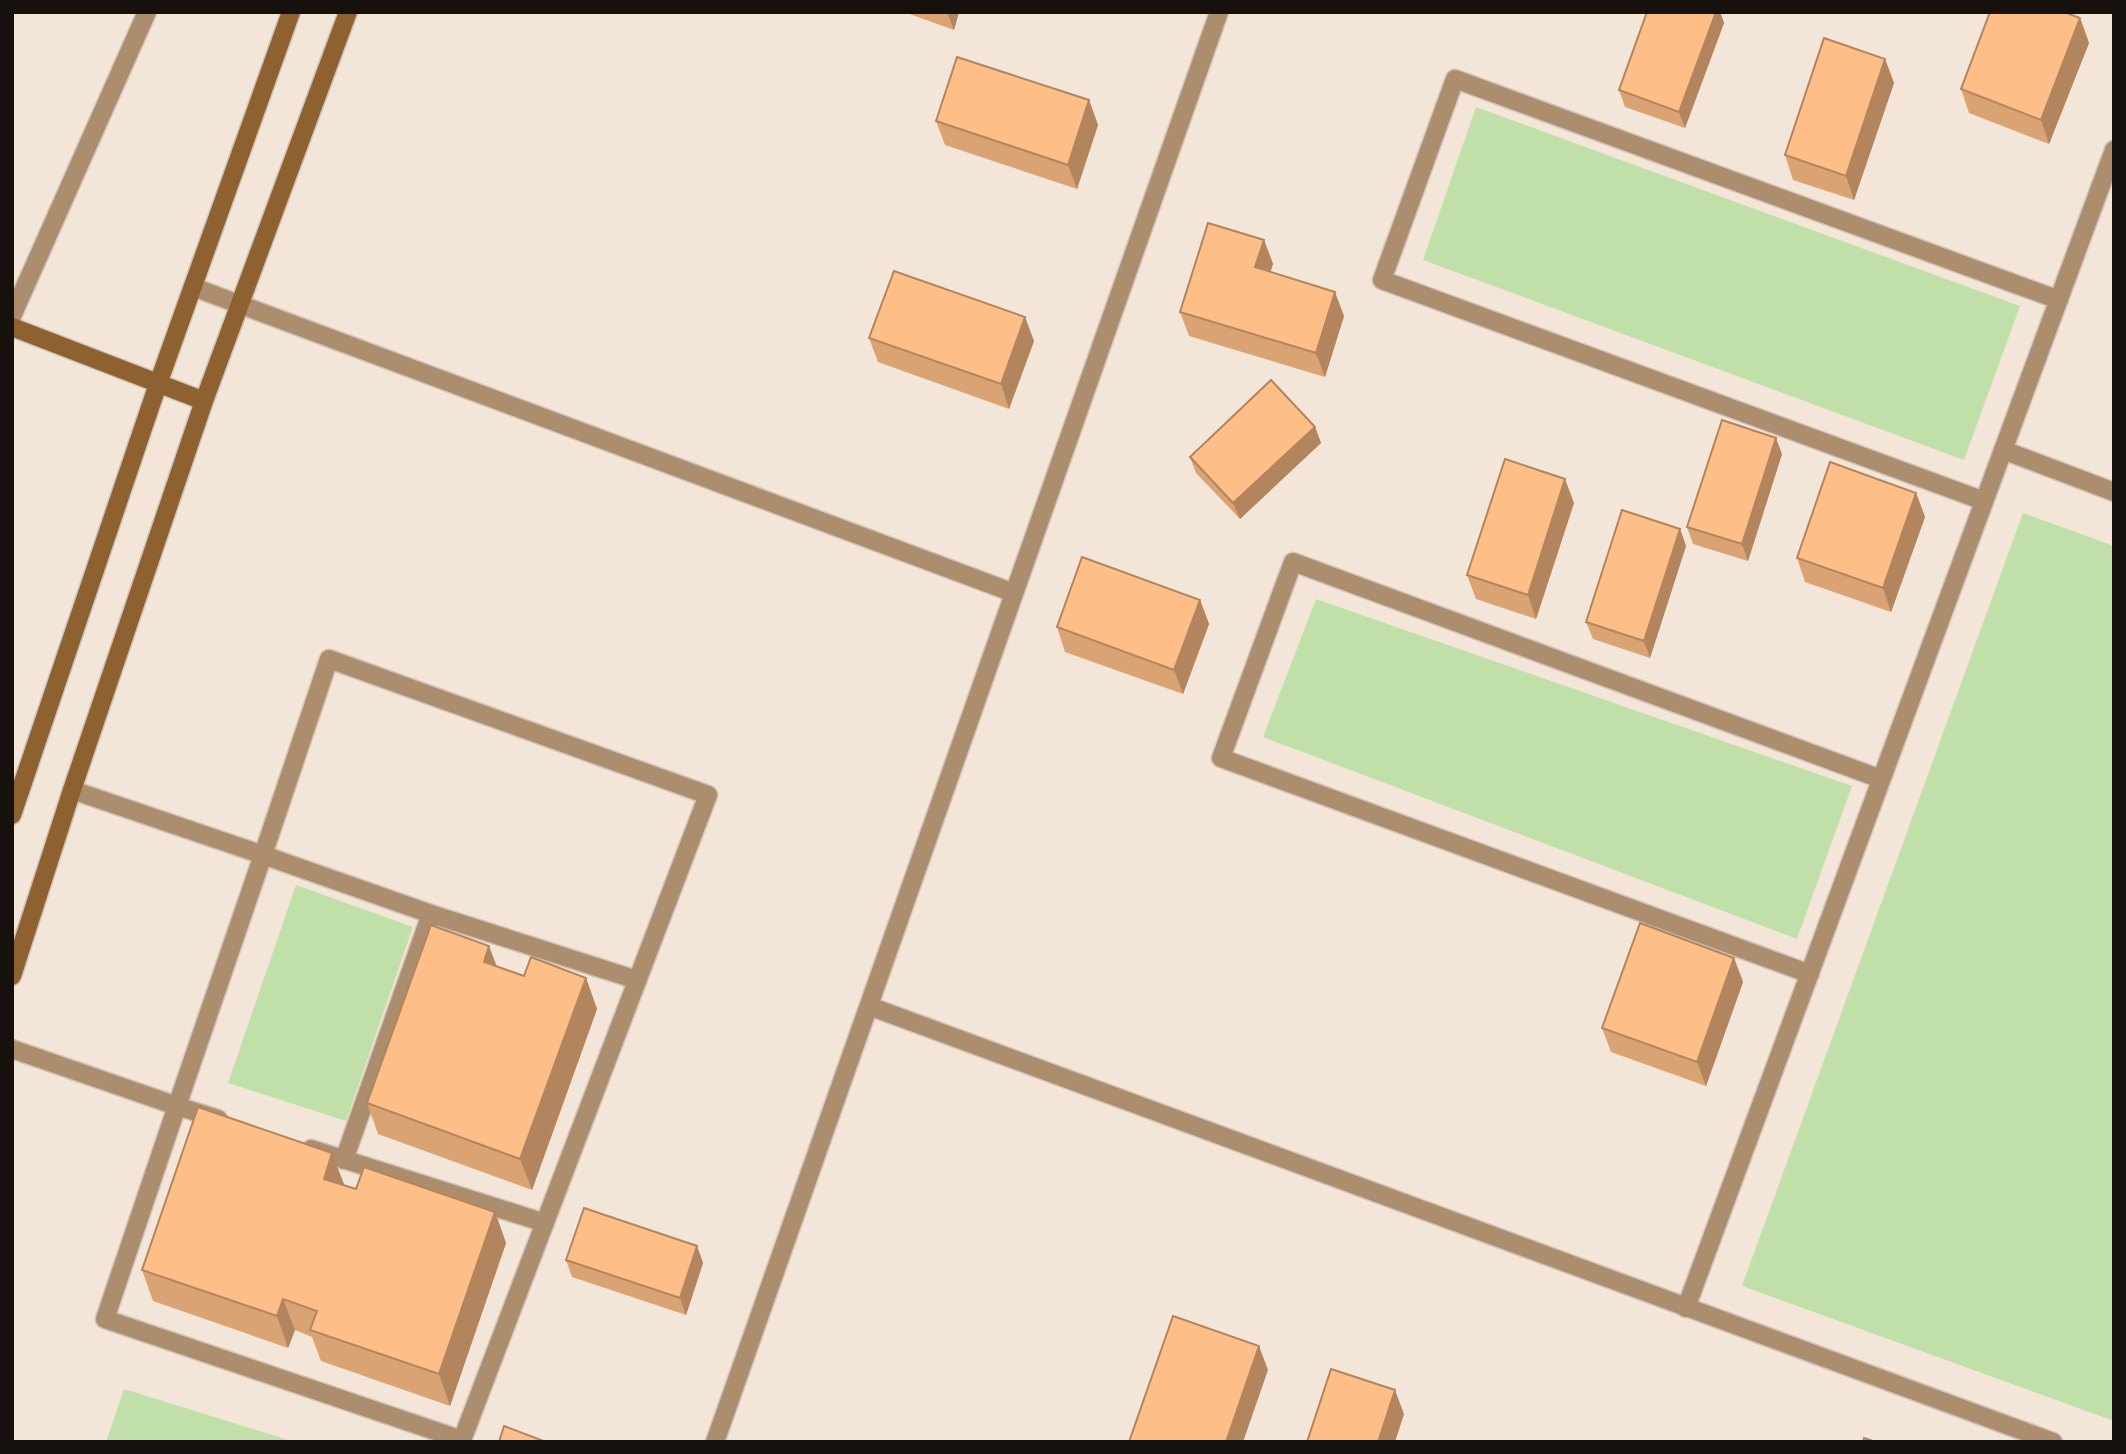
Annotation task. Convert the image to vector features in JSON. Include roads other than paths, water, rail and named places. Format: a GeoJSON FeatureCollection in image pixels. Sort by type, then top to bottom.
{"type":"FeatureCollection","features":[{"type":"Feature","properties":{"kind":"street"},"geometry":{"type":"LineString","coordinates":[[12,316],[147,12]]}},
{"type":"Feature","properties":{"kind":"street"},"geometry":{"type":"LineString","coordinates":[[13,813],[158,384],[291,12]]}},
{"type":"Feature","properties":{"kind":"street"},"geometry":{"type":"LineString","coordinates":[[12,976],[204,401],[348,12]]}},
{"type":"Feature","properties":{"kind":"street"},"geometry":{"type":"LineString","coordinates":[[715,1442],[1219,12]]}},
{"type":"Feature","properties":{"kind":"street"},"geometry":{"type":"LineString","coordinates":[[1984,501],[1382,280],[1455,79],[2059,300]]}},
{"type":"Feature","properties":{"kind":"street"},"geometry":{"type":"LineString","coordinates":[[1686,1308],[2114,150]]}},
{"type":"Feature","properties":{"kind":"street"},"geometry":{"type":"LineString","coordinates":[[193,287],[1014,593]]}},
{"type":"Feature","properties":{"kind":"street"},"geometry":{"type":"LineString","coordinates":[[12,327],[204,401]]}},
{"type":"Feature","properties":{"kind":"street"},"geometry":{"type":"LineString","coordinates":[[2003,450],[2114,492]]}},
{"type":"Feature","properties":{"kind":"street"},"geometry":{"type":"LineString","coordinates":[[1810,974],[1221,758],[1293,562],[1881,779]]}},
{"type":"Feature","properties":{"kind":"street"},"geometry":{"type":"LineString","coordinates":[[329,659],[708,795],[461,1440],[105,1320],[263,855],[329,659]]}},
{"type":"Feature","properties":{"kind":"street"},"geometry":{"type":"LineString","coordinates":[[72,790],[431,914],[637,980]]}},
{"type":"Feature","properties":{"kind":"street"},"geometry":{"type":"LineString","coordinates":[[344,1160],[431,914]]}},
{"type":"Feature","properties":{"kind":"street"},"geometry":{"type":"LineString","coordinates":[[869,1006],[2053,1442]]}},
{"type":"Feature","properties":{"kind":"street"},"geometry":{"type":"LineString","coordinates":[[12,1049],[241,1126]]}},
{"type":"Feature","properties":{"kind":"street"},"geometry":{"type":"LineString","coordinates":[[292,1143],[545,1223]]}}]}
